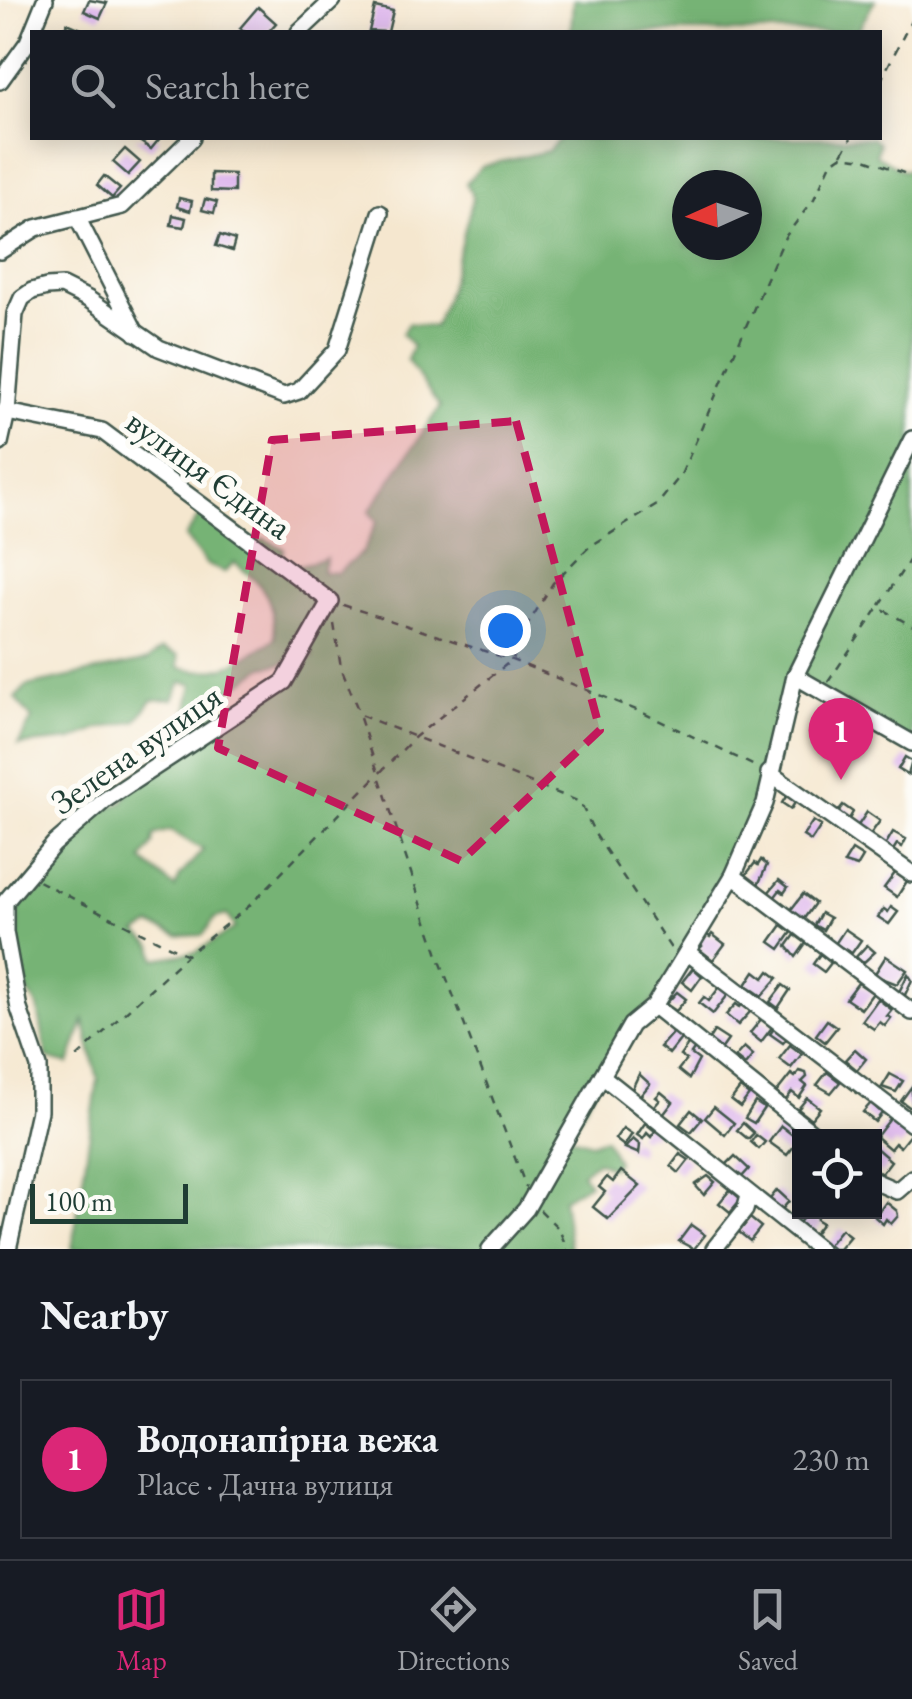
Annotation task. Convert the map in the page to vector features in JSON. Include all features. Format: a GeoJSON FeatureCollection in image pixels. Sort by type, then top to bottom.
{"type":"FeatureCollection","features":[{"type":"Feature","properties":{"kind":"street"},"geometry":{"type":"LineString","coordinates":[[33,30],[45,0]]}},
{"type":"Feature","properties":{"kind":"street"},"geometry":{"type":"LineString","coordinates":[[302,30],[333,0]]}},
{"type":"Feature","properties":{"kind":"street"},"geometry":{"type":"LineString","coordinates":[[2,74],[30,37]]}},
{"type":"Feature","properties":{"kind":"street"},"geometry":{"type":"LineString","coordinates":[[0,252],[36,228],[122,206],[190,140]]}},
{"type":"Feature","properties":{"kind":"street"},"geometry":{"type":"LineString","coordinates":[[0,444],[15,314],[22,298],[32,291],[62,286],[88,299],[158,348],[284,396],[299,391],[337,350],[380,213]]}},
{"type":"Feature","properties":{"kind":"street"},"geometry":{"type":"LineString","coordinates":[[78,217],[138,337]]}},
{"type":"Feature","properties":{"kind":"street","name":"вулиця Єдина"},"geometry":{"type":"LineString","coordinates":[[3,412],[102,431],[330,601]]}},
{"type":"Feature","properties":{"kind":"street"},"geometry":{"type":"LineString","coordinates":[[490,1249],[531,1200],[631,1026],[654,1006],[732,876],[765,803],[769,773],[795,676],[912,439]]}},
{"type":"Feature","properties":{"kind":"street","name":"Зелена вулиця"},"geometry":{"type":"LineString","coordinates":[[8,1249],[38,1111],[38,1067],[19,1008],[4,920],[5,902],[54,844],[105,800],[284,682],[330,601]]}},
{"type":"Feature","properties":{"kind":"street"},"geometry":{"type":"LineString","coordinates":[[795,676],[912,743]]}},
{"type":"Feature","properties":{"kind":"street"},"geometry":{"type":"LineString","coordinates":[[769,773],[912,874]]}},
{"type":"Feature","properties":{"kind":"street"},"geometry":{"type":"LineString","coordinates":[[732,876],[912,1012]]}},
{"type":"Feature","properties":{"kind":"street"},"geometry":{"type":"LineString","coordinates":[[684,958],[912,1124]]}},
{"type":"Feature","properties":{"kind":"street"},"geometry":{"type":"LineString","coordinates":[[654,1006],[807,1129]]}},
{"type":"Feature","properties":{"kind":"street"},"geometry":{"type":"LineString","coordinates":[[602,1076],[819,1249]]}},
{"type":"Feature","properties":{"kind":"street"},"geometry":{"type":"LineString","coordinates":[[882,1184],[897,1191],[910,1181]]}},
{"type":"Feature","properties":{"kind":"street"},"geometry":{"type":"LineString","coordinates":[[714,1249],[745,1210],[749,1194]]}},
{"type":"Feature","properties":{"kind":"path"},"geometry":{"type":"LineString","coordinates":[[882,78],[912,19]]}},
{"type":"Feature","properties":{"kind":"path"},"geometry":{"type":"LineString","coordinates":[[77,1057],[187,954],[248,907],[415,737],[512,660],[526,626],[553,584],[588,546],[658,506],[681,475],[784,236],[814,199],[831,163],[841,156],[850,140]]}},
{"type":"Feature","properties":{"kind":"path"},"geometry":{"type":"LineString","coordinates":[[841,156],[865,159],[912,176]]}},
{"type":"Feature","properties":{"kind":"path"},"geometry":{"type":"LineString","coordinates":[[823,690],[912,556]]}},
{"type":"Feature","properties":{"kind":"path"},"geometry":{"type":"LineString","coordinates":[[567,1249],[559,1229],[531,1200],[439,958],[341,667],[330,601],[512,660],[639,710],[769,773]]}},
{"type":"Feature","properties":{"kind":"path"},"geometry":{"type":"LineString","coordinates":[[879,607],[912,626]]}},
{"type":"Feature","properties":{"kind":"path"},"geometry":{"type":"LineString","coordinates":[[360,716],[580,802],[596,834],[684,958]]}},
{"type":"Feature","properties":{"kind":"path"},"geometry":{"type":"LineString","coordinates":[[27,876],[187,954]]}},
{"type":"Feature","properties":{"kind":"highlighted area"},"geometry":{"type":"Polygon","coordinates":[[[516,421],[600,730],[461,861],[218,748],[272,440],[516,421]]]}},
{"type":"Feature","properties":{"kind":"green space"},"geometry":{"type":"Polygon","coordinates":[[[573,0],[875,0],[858,30],[571,30],[573,0]]]}},
{"type":"Feature","properties":{"kind":"green space"},"geometry":{"type":"Polygon","coordinates":[[[558,140],[875,140],[879,144],[876,155],[904,171],[912,168],[912,743],[795,676],[765,803],[668,985],[631,1026],[568,1136],[591,1143],[605,1138],[617,1161],[611,1168],[597,1161],[582,1173],[589,1183],[563,1199],[570,1249],[72,1249],[98,1080],[84,1021],[69,1064],[47,1058],[38,1008],[27,990],[18,946],[19,896],[92,813],[122,803],[138,777],[269,688],[270,681],[313,657],[310,646],[282,664],[264,667],[222,696],[217,715],[201,721],[187,712],[193,684],[181,682],[173,699],[152,700],[136,721],[72,740],[18,745],[32,719],[15,698],[27,686],[148,660],[162,649],[178,655],[179,667],[219,669],[275,639],[270,603],[254,579],[234,562],[225,572],[207,565],[185,537],[203,511],[252,548],[264,539],[284,549],[282,557],[297,566],[326,558],[322,572],[337,573],[363,552],[377,521],[369,512],[440,407],[407,360],[413,346],[402,334],[408,323],[434,327],[447,296],[473,198],[466,183],[482,166],[548,151],[558,140]],[[170,830],[154,835],[142,860],[175,888],[180,876],[203,850],[170,830]],[[227,915],[215,918],[203,935],[178,936],[151,925],[137,933],[153,946],[156,959],[196,952],[235,928],[227,915]]]}},
{"type":"Feature","properties":{"kind":"building"},"geometry":{"type":"Polygon","coordinates":[[[89,0],[107,3],[100,18],[84,11],[89,0]]]}},
{"type":"Feature","properties":{"kind":"building"},"geometry":{"type":"Polygon","coordinates":[[[258,7],[276,23],[270,30],[240,28],[258,7]]]}},
{"type":"Feature","properties":{"kind":"building"},"geometry":{"type":"Polygon","coordinates":[[[375,7],[393,11],[388,30],[369,30],[375,7]]]}},
{"type":"Feature","properties":{"kind":"building"},"geometry":{"type":"Polygon","coordinates":[[[67,23],[83,30],[64,30],[67,23]]]}},
{"type":"Feature","properties":{"kind":"building"},"geometry":{"type":"Polygon","coordinates":[[[138,140],[158,140],[151,149],[138,140]]]}},
{"type":"Feature","properties":{"kind":"building"},"geometry":{"type":"Polygon","coordinates":[[[125,149],[140,162],[128,175],[113,162],[125,149]]]}},
{"type":"Feature","properties":{"kind":"building"},"geometry":{"type":"Polygon","coordinates":[[[211,173],[234,174],[234,192],[211,191],[211,173]]]}},
{"type":"Feature","properties":{"kind":"building"},"geometry":{"type":"Polygon","coordinates":[[[104,176],[120,189],[112,198],[97,185],[104,176]]]}},
{"type":"Feature","properties":{"kind":"building"},"geometry":{"type":"Polygon","coordinates":[[[179,198],[192,201],[190,211],[177,207],[179,198]]]}},
{"type":"Feature","properties":{"kind":"building"},"geometry":{"type":"Polygon","coordinates":[[[205,199],[217,202],[214,213],[202,210],[205,199]]]}},
{"type":"Feature","properties":{"kind":"building"},"geometry":{"type":"Polygon","coordinates":[[[173,215],[186,218],[184,227],[171,225],[173,215]]]}},
{"type":"Feature","properties":{"kind":"building"},"geometry":{"type":"Polygon","coordinates":[[[220,235],[235,240],[232,251],[216,246],[220,235]]]}},
{"type":"Feature","properties":{"kind":"building"},"geometry":{"type":"Polygon","coordinates":[[[860,715],[868,720],[862,729],[868,733],[861,744],[847,736],[860,715]]]}},
{"type":"Feature","properties":{"kind":"building"},"geometry":{"type":"Polygon","coordinates":[[[843,716],[853,721],[844,738],[834,733],[843,716]]]}},
{"type":"Feature","properties":{"kind":"building"},"geometry":{"type":"Polygon","coordinates":[[[905,757],[912,761],[908,775],[898,769],[905,757]]]}},
{"type":"Feature","properties":{"kind":"building"},"geometry":{"type":"Polygon","coordinates":[[[787,795],[796,801],[791,809],[782,803],[787,795]]]}},
{"type":"Feature","properties":{"kind":"building"},"geometry":{"type":"Polygon","coordinates":[[[843,805],[853,812],[849,819],[836,814],[843,805]]]}},
{"type":"Feature","properties":{"kind":"building"},"geometry":{"type":"Polygon","coordinates":[[[867,812],[880,821],[869,836],[857,827],[867,812]]]}},
{"type":"Feature","properties":{"kind":"building"},"geometry":{"type":"Polygon","coordinates":[[[813,821],[821,826],[811,841],[803,836],[813,821]]]}},
{"type":"Feature","properties":{"kind":"building"},"geometry":{"type":"Polygon","coordinates":[[[893,832],[906,839],[902,847],[897,844],[892,852],[884,847],[893,832]]]}},
{"type":"Feature","properties":{"kind":"building"},"geometry":{"type":"Polygon","coordinates":[[[852,850],[863,857],[857,867],[844,863],[852,850]]]}},
{"type":"Feature","properties":{"kind":"building"},"geometry":{"type":"Polygon","coordinates":[[[761,860],[767,865],[758,885],[745,876],[761,860]]]}},
{"type":"Feature","properties":{"kind":"building"},"geometry":{"type":"Polygon","coordinates":[[[895,873],[907,881],[897,897],[884,888],[895,873]]]}},
{"type":"Feature","properties":{"kind":"building"},"geometry":{"type":"Polygon","coordinates":[[[779,880],[788,887],[774,898],[768,893],[779,880]]]}},
{"type":"Feature","properties":{"kind":"building"},"geometry":{"type":"Polygon","coordinates":[[[803,894],[815,903],[803,920],[790,911],[803,894]]]}},
{"type":"Feature","properties":{"kind":"building"},"geometry":{"type":"Polygon","coordinates":[[[891,907],[898,912],[889,924],[878,917],[891,907]]]}},
{"type":"Feature","properties":{"kind":"building"},"geometry":{"type":"Polygon","coordinates":[[[821,913],[830,918],[823,930],[814,925],[821,913]]]}},
{"type":"Feature","properties":{"kind":"building"},"geometry":{"type":"Polygon","coordinates":[[[782,925],[792,932],[780,949],[770,942],[782,925]]]}},
{"type":"Feature","properties":{"kind":"building"},"geometry":{"type":"Polygon","coordinates":[[[845,929],[861,940],[852,953],[835,944],[845,929]]]}},
{"type":"Feature","properties":{"kind":"building"},"geometry":{"type":"Polygon","coordinates":[[[704,933],[725,944],[713,960],[699,949],[702,946],[697,942],[704,933]]]}},
{"type":"Feature","properties":{"kind":"building"},"geometry":{"type":"Polygon","coordinates":[[[795,935],[806,943],[796,957],[787,946],[795,935]]]}},
{"type":"Feature","properties":{"kind":"building"},"geometry":{"type":"Polygon","coordinates":[[[867,945],[875,952],[863,963],[856,957],[867,945]]]}},
{"type":"Feature","properties":{"kind":"building"},"geometry":{"type":"Polygon","coordinates":[[[820,954],[831,963],[824,972],[813,964],[820,954]]]}},
{"type":"Feature","properties":{"kind":"building"},"geometry":{"type":"Polygon","coordinates":[[[886,956],[907,970],[897,984],[874,975],[886,956]]]}},
{"type":"Feature","properties":{"kind":"building"},"geometry":{"type":"Polygon","coordinates":[[[693,968],[702,976],[692,990],[682,982],[693,968]]]}},
{"type":"Feature","properties":{"kind":"building"},"geometry":{"type":"Polygon","coordinates":[[[755,971],[764,978],[769,971],[778,978],[762,996],[746,985],[755,971]]]}},
{"type":"Feature","properties":{"kind":"building"},"geometry":{"type":"Polygon","coordinates":[[[908,974],[912,980],[903,999],[897,996],[908,974]]]}},
{"type":"Feature","properties":{"kind":"building"},"geometry":{"type":"Polygon","coordinates":[[[858,983],[873,993],[861,1009],[846,999],[858,983]]]}},
{"type":"Feature","properties":{"kind":"building"},"geometry":{"type":"Polygon","coordinates":[[[722,984],[731,991],[713,1014],[699,1003],[704,997],[709,1001],[722,984]]]}},
{"type":"Feature","properties":{"kind":"building"},"geometry":{"type":"Polygon","coordinates":[[[783,985],[790,990],[778,1008],[770,1002],[783,985]]]}},
{"type":"Feature","properties":{"kind":"building"},"geometry":{"type":"Polygon","coordinates":[[[677,992],[686,999],[676,1011],[666,1004],[677,992]]]}},
{"type":"Feature","properties":{"kind":"building"},"geometry":{"type":"Polygon","coordinates":[[[878,999],[892,1010],[887,1016],[891,1018],[885,1026],[880,1022],[874,1029],[862,1021],[878,999]]]}},
{"type":"Feature","properties":{"kind":"building"},"geometry":{"type":"Polygon","coordinates":[[[745,1001],[750,1012],[738,1025],[726,1015],[745,1001]]]}},
{"type":"Feature","properties":{"kind":"building"},"geometry":{"type":"Polygon","coordinates":[[[762,1018],[773,1026],[761,1042],[750,1033],[762,1018]]]}},
{"type":"Feature","properties":{"kind":"building"},"geometry":{"type":"Polygon","coordinates":[[[827,1020],[837,1027],[825,1042],[816,1035],[827,1020]]]}},
{"type":"Feature","properties":{"kind":"building"},"geometry":{"type":"Polygon","coordinates":[[[776,1026],[789,1036],[783,1043],[770,1034],[776,1026]]]}},
{"type":"Feature","properties":{"kind":"building"},"geometry":{"type":"Polygon","coordinates":[[[676,1029],[684,1035],[669,1054],[660,1047],[676,1029]]]}},
{"type":"Feature","properties":{"kind":"building"},"geometry":{"type":"Polygon","coordinates":[[[714,1031],[728,1040],[718,1054],[705,1045],[714,1031]]]}},
{"type":"Feature","properties":{"kind":"building"},"geometry":{"type":"Polygon","coordinates":[[[690,1042],[696,1047],[691,1054],[699,1060],[689,1079],[678,1070],[686,1060],[680,1056],[690,1042]]]}},
{"type":"Feature","properties":{"kind":"building"},"geometry":{"type":"Polygon","coordinates":[[[790,1045],[802,1054],[791,1068],[779,1059],[790,1045]]]}},
{"type":"Feature","properties":{"kind":"building"},"geometry":{"type":"Polygon","coordinates":[[[744,1047],[753,1055],[745,1065],[735,1057],[744,1047]]]}},
{"type":"Feature","properties":{"kind":"building"},"geometry":{"type":"Polygon","coordinates":[[[855,1049],[866,1059],[857,1070],[845,1060],[855,1049]]]}},
{"type":"Feature","properties":{"kind":"building"},"geometry":{"type":"Polygon","coordinates":[[[799,1071],[806,1073],[802,1082],[807,1086],[799,1098],[792,1092],[786,1100],[776,1093],[791,1074],[795,1077],[799,1071]]]}},
{"type":"Feature","properties":{"kind":"building"},"geometry":{"type":"Polygon","coordinates":[[[827,1072],[840,1082],[831,1093],[817,1085],[827,1072]]]}},
{"type":"Feature","properties":{"kind":"building"},"geometry":{"type":"Polygon","coordinates":[[[639,1074],[650,1084],[640,1096],[632,1089],[639,1074]]]}},
{"type":"Feature","properties":{"kind":"building"},"geometry":{"type":"Polygon","coordinates":[[[890,1074],[903,1081],[896,1092],[882,1087],[890,1074]]]}},
{"type":"Feature","properties":{"kind":"building"},"geometry":{"type":"Polygon","coordinates":[[[912,1086],[912,1109],[901,1101],[912,1086]]]}},
{"type":"Feature","properties":{"kind":"building"},"geometry":{"type":"Polygon","coordinates":[[[740,1088],[749,1095],[740,1107],[731,1100],[740,1088]]]}},
{"type":"Feature","properties":{"kind":"building"},"geometry":{"type":"Polygon","coordinates":[[[661,1092],[673,1102],[663,1115],[653,1108],[661,1092]]]}},
{"type":"Feature","properties":{"kind":"building"},"geometry":{"type":"Polygon","coordinates":[[[807,1098],[820,1108],[811,1119],[798,1109],[807,1098]]]}},
{"type":"Feature","properties":{"kind":"building"},"geometry":{"type":"Polygon","coordinates":[[[755,1102],[764,1108],[754,1123],[745,1118],[755,1102]]]}},
{"type":"Feature","properties":{"kind":"building"},"geometry":{"type":"Polygon","coordinates":[[[871,1103],[882,1113],[875,1122],[863,1112],[871,1103]]]}},
{"type":"Feature","properties":{"kind":"building"},"geometry":{"type":"Polygon","coordinates":[[[714,1107],[734,1123],[725,1135],[705,1118],[714,1107]]]}},
{"type":"Feature","properties":{"kind":"building"},"geometry":{"type":"Polygon","coordinates":[[[691,1110],[702,1119],[691,1132],[680,1124],[691,1110]]]}},
{"type":"Feature","properties":{"kind":"building"},"geometry":{"type":"Polygon","coordinates":[[[893,1115],[912,1132],[900,1147],[895,1143],[890,1149],[882,1142],[882,1129],[893,1115]]]}},
{"type":"Feature","properties":{"kind":"building"},"geometry":{"type":"Polygon","coordinates":[[[645,1123],[655,1131],[643,1139],[637,1135],[645,1123]]]}},
{"type":"Feature","properties":{"kind":"building"},"geometry":{"type":"Polygon","coordinates":[[[743,1123],[754,1133],[748,1139],[737,1130],[743,1123]]]}},
{"type":"Feature","properties":{"kind":"building"},"geometry":{"type":"Polygon","coordinates":[[[781,1126],[792,1135],[792,1149],[787,1155],[769,1142],[781,1126]]]}},
{"type":"Feature","properties":{"kind":"building"},"geometry":{"type":"Polygon","coordinates":[[[623,1128],[632,1134],[624,1146],[615,1139],[623,1128]]]}},
{"type":"Feature","properties":{"kind":"building"},"geometry":{"type":"Polygon","coordinates":[[[756,1135],[765,1142],[759,1149],[751,1142],[756,1135]]]}},
{"type":"Feature","properties":{"kind":"building"},"geometry":{"type":"Polygon","coordinates":[[[633,1139],[640,1145],[639,1154],[625,1148],[633,1139]]]}},
{"type":"Feature","properties":{"kind":"building"},"geometry":{"type":"Polygon","coordinates":[[[882,1153],[891,1161],[882,1173],[882,1153]]]}},
{"type":"Feature","properties":{"kind":"building"},"geometry":{"type":"Polygon","coordinates":[[[680,1154],[689,1160],[679,1173],[671,1166],[680,1154]]]}},
{"type":"Feature","properties":{"kind":"building"},"geometry":{"type":"Polygon","coordinates":[[[735,1156],[749,1169],[740,1179],[725,1166],[735,1156]]]}},
{"type":"Feature","properties":{"kind":"building"},"geometry":{"type":"Polygon","coordinates":[[[621,1171],[640,1186],[608,1219],[593,1207],[605,1192],[599,1187],[607,1177],[613,1182],[621,1171]]]}},
{"type":"Feature","properties":{"kind":"building"},"geometry":{"type":"Polygon","coordinates":[[[708,1176],[715,1182],[704,1195],[695,1185],[708,1176]]]}},
{"type":"Feature","properties":{"kind":"building"},"geometry":{"type":"Polygon","coordinates":[[[730,1190],[741,1199],[730,1212],[719,1203],[730,1190]]]}},
{"type":"Feature","properties":{"kind":"building"},"geometry":{"type":"Polygon","coordinates":[[[777,1190],[789,1201],[779,1213],[767,1203],[777,1190]]]}},
{"type":"Feature","properties":{"kind":"building"},"geometry":{"type":"Polygon","coordinates":[[[886,1202],[897,1211],[898,1216],[891,1224],[877,1219],[882,1219],[886,1202]]]}},
{"type":"Feature","properties":{"kind":"building"},"geometry":{"type":"Polygon","coordinates":[[[750,1218],[761,1227],[750,1241],[739,1232],[750,1218]]]}},
{"type":"Feature","properties":{"kind":"building"},"geometry":{"type":"Polygon","coordinates":[[[802,1219],[822,1223],[812,1236],[797,1225],[802,1219]]]}},
{"type":"Feature","properties":{"kind":"building"},"geometry":{"type":"Polygon","coordinates":[[[691,1225],[705,1235],[694,1249],[679,1241],[691,1225]]]}},
{"type":"Feature","properties":{"kind":"building"},"geometry":{"type":"Polygon","coordinates":[[[841,1229],[850,1236],[839,1249],[833,1249],[828,1245],[841,1229]]]}},
{"type":"Feature","properties":{"kind":"place","name":"Водонапірна вежа"},"geometry":{"type":"Point","coordinates":[841,780]}}]}
